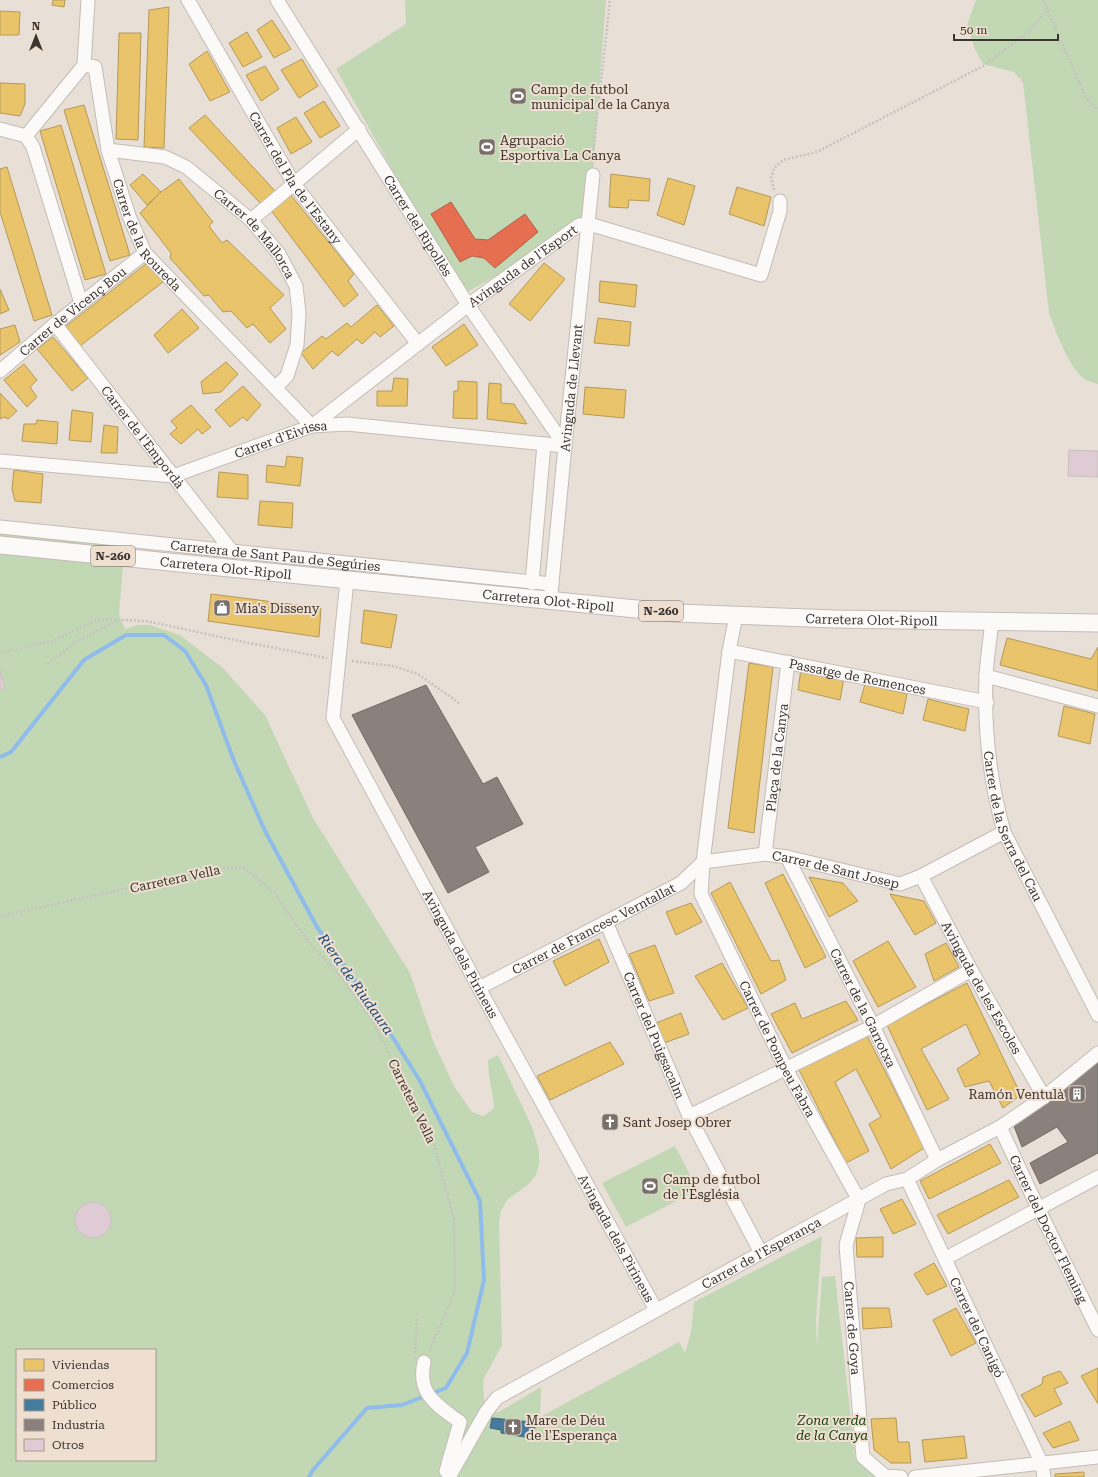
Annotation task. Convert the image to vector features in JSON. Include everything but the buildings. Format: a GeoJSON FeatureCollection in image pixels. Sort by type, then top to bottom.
{"type":"FeatureCollection","features":[{"type":"Feature","properties":{"kind":"main road","name":"Carretera Olot-Ripoll"},"geometry":{"type":"LineString","coordinates":[[0,545],[676,613],[736,616],[1098,623]]}},
{"type":"Feature","properties":{"kind":"street"},"geometry":{"type":"LineString","coordinates":[[26,136],[84,65],[88,0]]}},
{"type":"Feature","properties":{"kind":"street","name":"Carrer del Pla de l'Estany"},"geometry":{"type":"LineString","coordinates":[[188,0],[294,184],[418,344]]}},
{"type":"Feature","properties":{"kind":"street","name":"Carrer del Ripollès"},"geometry":{"type":"LineString","coordinates":[[278,0],[468,305],[565,446]]}},
{"type":"Feature","properties":{"kind":"street","name":"Carrer de la Roureda"},"geometry":{"type":"LineString","coordinates":[[84,65],[95,67],[108,150],[129,216],[145,253],[312,426]]}},
{"type":"Feature","properties":{"kind":"street"},"geometry":{"type":"LineString","coordinates":[[0,129],[26,136],[33,147],[82,303]]}},
{"type":"Feature","properties":{"kind":"street"},"geometry":{"type":"LineString","coordinates":[[251,220],[359,129]]}},
{"type":"Feature","properties":{"kind":"street","name":"Carrer de Mallorca"},"geometry":{"type":"LineString","coordinates":[[108,150],[165,158],[186,167],[251,220],[279,254],[296,286],[299,313],[297,345],[287,376],[275,388]]}},
{"type":"Feature","properties":{"kind":"street","name":"Avinguda de Llevant"},"geometry":{"type":"LineString","coordinates":[[551,601],[565,446],[593,175]]}},
{"type":"Feature","properties":{"kind":"street","name":"Avinguda de l'Esport"},"geometry":{"type":"LineString","coordinates":[[312,426],[468,305],[579,225],[589,224],[761,275],[780,211],[780,201]]}},
{"type":"Feature","properties":{"kind":"street","name":"Carrer de Vicenç Bou"},"geometry":{"type":"LineString","coordinates":[[0,370],[55,324],[145,253]]}},
{"type":"Feature","properties":{"kind":"street","name":"Carrer de l'Empordà"},"geometry":{"type":"LineString","coordinates":[[55,324],[231,550]]}},
{"type":"Feature","properties":{"kind":"street","name":"Carrer d'Eivissa"},"geometry":{"type":"LineString","coordinates":[[0,461],[173,476],[312,426],[347,424],[565,446]]}},
{"type":"Feature","properties":{"kind":"street","name":"Avinguda de Llevant"},"geometry":{"type":"LineString","coordinates":[[532,583],[544,444]]}},
{"type":"Feature","properties":{"kind":"street","name":"Carretera de Sant Pau de Segúries"},"geometry":{"type":"LineString","coordinates":[[1,524],[552,584]]}},
{"type":"Feature","properties":{"kind":"street","name":"Avinguda dels Pirineus"},"geometry":{"type":"LineString","coordinates":[[347,580],[332,718],[656,1310]]}},
{"type":"Feature","properties":{"kind":"street"},"geometry":{"type":"LineString","coordinates":[[703,862],[730,651],[736,616]]}},
{"type":"Feature","properties":{"kind":"street","name":"Carrer de la Serra del Cau"},"geometry":{"type":"LineString","coordinates":[[992,621],[986,676],[987,735],[999,813],[1004,832],[1098,1015]]}},
{"type":"Feature","properties":{"kind":"street","name":"Passatge de Remences"},"geometry":{"type":"LineString","coordinates":[[730,651],[987,702]]}},
{"type":"Feature","properties":{"kind":"street","name":"Plaça de la Canya"},"geometry":{"type":"LineString","coordinates":[[765,854],[788,662]]}},
{"type":"Feature","properties":{"kind":"street"},"geometry":{"type":"LineString","coordinates":[[986,676],[1098,706]]}},
{"type":"Feature","properties":{"kind":"street","name":"Carrer de Sant Josep"},"geometry":{"type":"LineString","coordinates":[[703,862],[765,854],[787,857],[900,884],[921,876],[1004,832]]}},
{"type":"Feature","properties":{"kind":"street","name":"Carrer de la Garrotxa"},"geometry":{"type":"LineString","coordinates":[[787,857],[873,1026],[937,1160]]}},
{"type":"Feature","properties":{"kind":"street","name":"Carrer de Pompeu Fabra"},"geometry":{"type":"LineString","coordinates":[[703,862],[701,894],[786,1069],[859,1200]]}},
{"type":"Feature","properties":{"kind":"street","name":"Carrer de Francesc Verntallat"},"geometry":{"type":"LineString","coordinates":[[479,988],[682,883],[703,862]]}},
{"type":"Feature","properties":{"kind":"street","name":"Avinguda de les Escoles"},"geometry":{"type":"LineString","coordinates":[[921,876],[971,970],[1044,1097]]}},
{"type":"Feature","properties":{"kind":"street","name":"Carrer del Puigsacalm"},"geometry":{"type":"LineString","coordinates":[[606,922],[689,1116],[761,1253]]}},
{"type":"Feature","properties":{"kind":"street"},"geometry":{"type":"LineString","coordinates":[[689,1116],[873,1026],[971,970]]}},
{"type":"Feature","properties":{"kind":"street","name":"Carrer de l'Esperança"},"geometry":{"type":"LineString","coordinates":[[449,1477],[486,1412],[497,1398],[886,1184],[907,1179],[937,1160],[1000,1126],[1044,1097],[1098,1053]]}},
{"type":"Feature","properties":{"kind":"street","name":"Carrer del Doctor Fleming"},"geometry":{"type":"LineString","coordinates":[[1000,1126],[1039,1210],[1098,1330]]}},
{"type":"Feature","properties":{"kind":"street"},"geometry":{"type":"LineString","coordinates":[[946,1258],[1039,1210],[1098,1177]]}},
{"type":"Feature","properties":{"kind":"street","name":"Carrer del Canigó"},"geometry":{"type":"LineString","coordinates":[[907,1179],[946,1258],[1043,1470]]}},
{"type":"Feature","properties":{"kind":"street","name":"Carrer de Goya"},"geometry":{"type":"LineString","coordinates":[[859,1200],[846,1245],[863,1457],[885,1476],[901,1477]]}},
{"type":"Feature","properties":{"kind":"street"},"geometry":{"type":"LineString","coordinates":[[423,1374],[433,1402],[460,1422],[444,1477]]}},
{"type":"Feature","properties":{"kind":"street"},"geometry":{"type":"LineString","coordinates":[[915,1477],[1043,1470],[1098,1457]]}},
{"type":"Feature","properties":{"kind":"path"},"geometry":{"type":"LineString","coordinates":[[593,175],[592,164],[610,0]]}},
{"type":"Feature","properties":{"kind":"path"},"geometry":{"type":"LineString","coordinates":[[1043,0],[1085,96],[1098,110]]}},
{"type":"Feature","properties":{"kind":"path"},"geometry":{"type":"LineString","coordinates":[[780,201],[773,189],[771,178],[774,168],[783,160],[817,152],[983,66],[1018,40],[1048,9]]}},
{"type":"Feature","properties":{"kind":"path"},"geometry":{"type":"LineString","coordinates":[[0,653],[52,641],[100,619],[146,621],[339,660],[393,666],[418,674],[459,702]]}},
{"type":"Feature","properties":{"kind":"path"},"geometry":{"type":"LineString","coordinates":[[47,664],[79,640],[119,620]]}},
{"type":"Feature","properties":{"kind":"path","name":"Carretera Vella"},"geometry":{"type":"LineString","coordinates":[[0,916],[220,868],[245,868],[275,894],[310,944],[336,972],[372,1019],[434,1144],[454,1221],[455,1291],[423,1374]]}},
{"type":"Feature","properties":{"kind":"path"},"geometry":{"type":"LineString","coordinates":[[417,1319],[414,1350],[423,1374]]}},
{"type":"Feature","properties":{"kind":"green space","name":"Agrupació Esportiva La Canya"},"geometry":{"type":"Polygon","coordinates":[[[405,0],[606,0],[589,224],[462,295],[336,69],[406,24],[405,0]]]}},
{"type":"Feature","properties":{"kind":"green space"},"geometry":{"type":"Polygon","coordinates":[[[976,0],[1098,0],[1098,384],[1083,378],[1073,366],[1063,348],[1049,313],[1023,82],[1021,82],[1021,78],[1019,78],[1014,72],[983,64],[975,49],[967,25],[976,0]]]}},
{"type":"Feature","properties":{"kind":"green space","name":"Zona verda de la Canya"},"geometry":{"type":"Polygon","coordinates":[[[0,533],[122,545],[123,565],[119,615],[125,629],[137,625],[150,625],[180,635],[224,669],[265,715],[313,818],[410,973],[434,1043],[454,1086],[472,1112],[484,1116],[494,1108],[488,1060],[498,1055],[532,1127],[539,1151],[539,1164],[536,1175],[529,1184],[507,1200],[501,1211],[499,1222],[502,1345],[483,1380],[484,1401],[497,1413],[541,1387],[540,1417],[679,1342],[685,1353],[691,1332],[694,1302],[822,1236],[816,1319],[817,1345],[822,1277],[835,1276],[855,1456],[876,1477],[0,1477],[0,533]]]}},
{"type":"Feature","properties":{"kind":"green space","name":"Camp de futbol de l'Església"},"geometry":{"type":"Polygon","coordinates":[[[675,1146],[698,1190],[626,1227],[602,1183],[675,1146]]]}},
{"type":"Feature","properties":{"kind":"waterway","name":"Riera de Riudaura"},"geometry":{"type":"LineString","coordinates":[[0,757],[11,752],[84,660],[126,635],[164,635],[185,651],[206,685],[234,761],[265,831],[317,927],[375,1009],[420,1081],[480,1201],[484,1280],[467,1353],[446,1388],[402,1405],[367,1408],[313,1470],[309,1477]]}},
{"type":"Feature","properties":{"kind":"place","name":"Camp de futbol municipal de la Canya"},"geometry":{"type":"Point","coordinates":[518,96]}},
{"type":"Feature","properties":{"kind":"place","name":"Agrupació Esportiva La Canya"},"geometry":{"type":"Point","coordinates":[487,147]}},
{"type":"Feature","properties":{"kind":"place","name":"Mia's Disseny"},"geometry":{"type":"Point","coordinates":[222,608]}},
{"type":"Feature","properties":{"kind":"place","name":"Ramón Ventulà"},"geometry":{"type":"Point","coordinates":[1077,1094]}},
{"type":"Feature","properties":{"kind":"place","name":"Sant Josep Obrer"},"geometry":{"type":"Point","coordinates":[610,1122]}},
{"type":"Feature","properties":{"kind":"place","name":"Camp de futbol de l'Església"},"geometry":{"type":"Point","coordinates":[650,1186]}},
{"type":"Feature","properties":{"kind":"place","name":"Mare de Déu de l'Esperança"},"geometry":{"type":"Point","coordinates":[513,1427]}}]}
